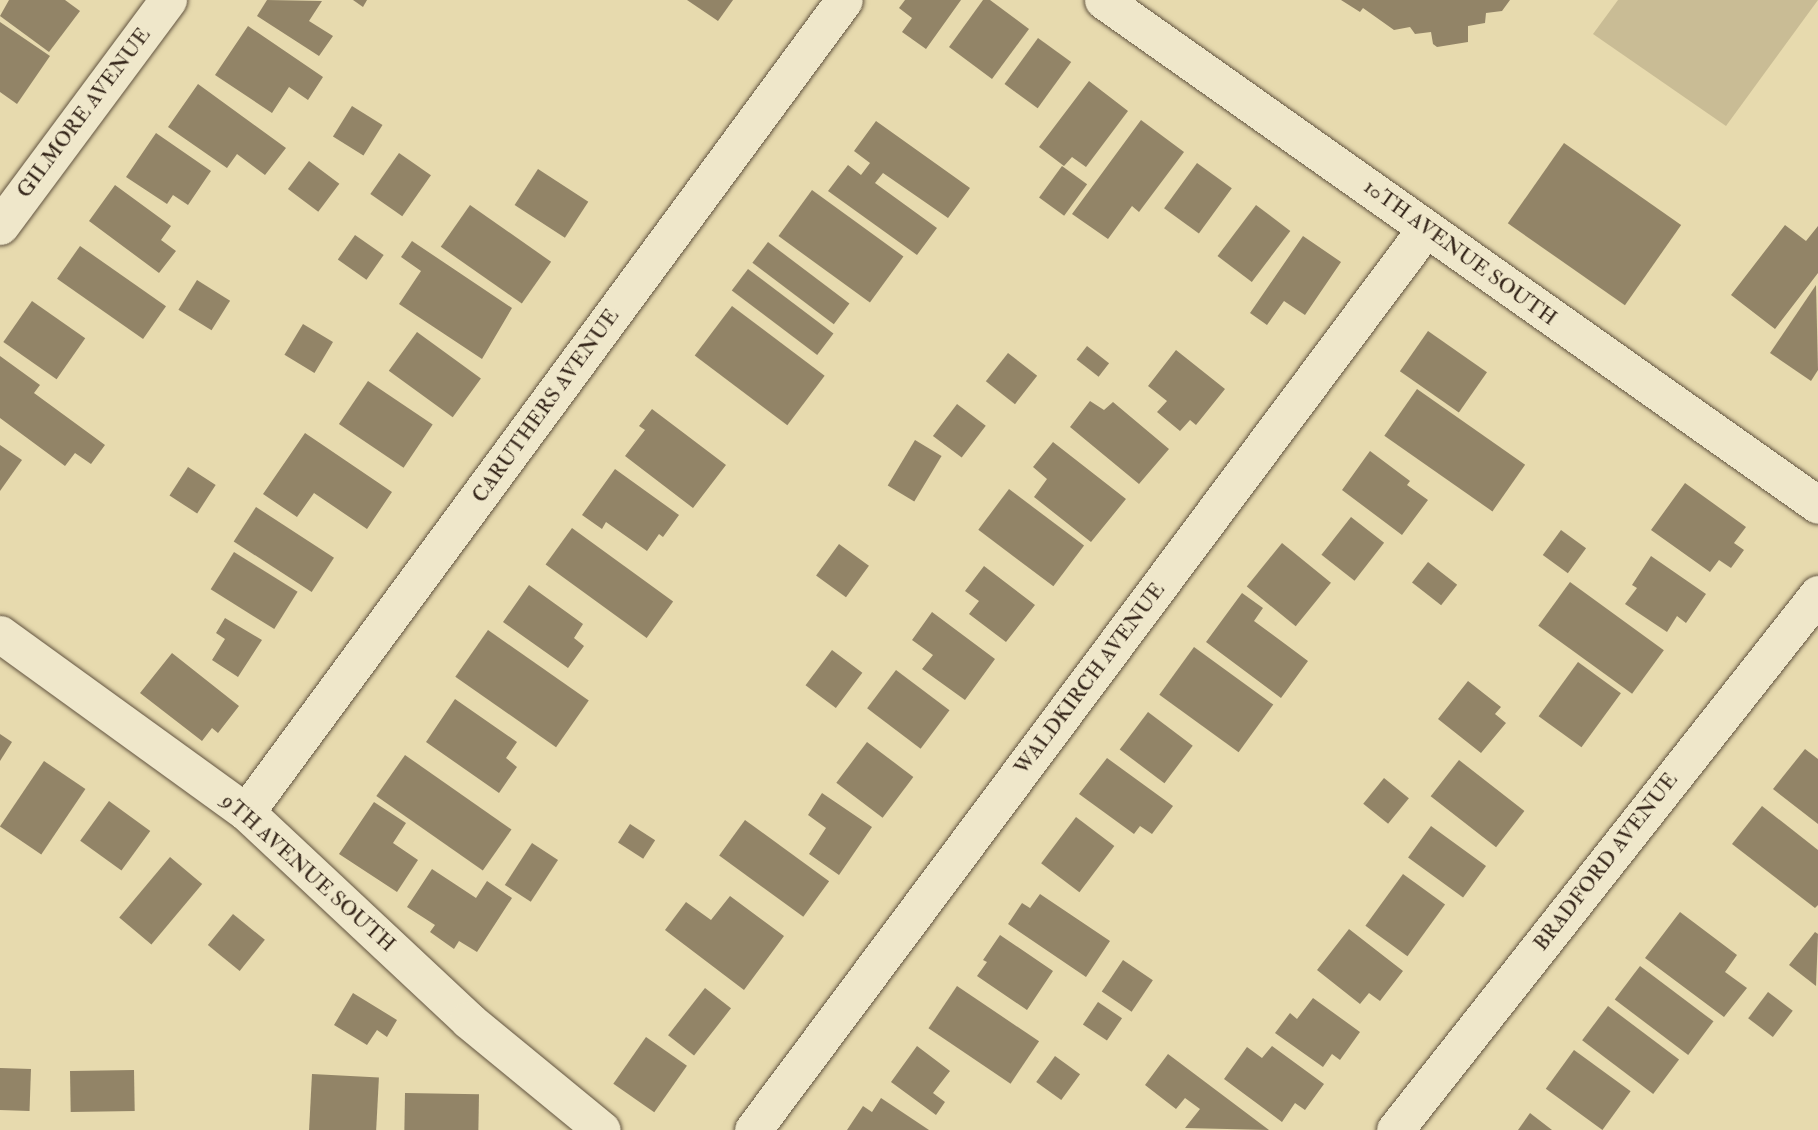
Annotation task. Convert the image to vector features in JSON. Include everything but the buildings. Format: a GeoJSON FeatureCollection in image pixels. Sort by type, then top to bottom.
{"type":"FeatureCollection","features":[{"type":"Feature","properties":{"kind":"street","name":"GILMORE AVENUE"},"geometry":{"type":"LineString","coordinates":[[0,226],[167,0]]}},
{"type":"Feature","properties":{"kind":"street","name":"CARUTHERS AVENUE"},"geometry":{"type":"LineString","coordinates":[[246,811],[844,0]]}},
{"type":"Feature","properties":{"kind":"street","name":"10TH AVENUE SOUTH"},"geometry":{"type":"LineString","coordinates":[[1103,0],[1818,505]]}},
{"type":"Feature","properties":{"kind":"street","name":"WALDKIRCH AVENUE"},"geometry":{"type":"LineString","coordinates":[[754,1130],[1426,228]]}},
{"type":"Feature","properties":{"kind":"street","name":"BRADFORD AVENUE"},"geometry":{"type":"LineString","coordinates":[[1395,1130],[1818,594]]}},
{"type":"Feature","properties":{"kind":"street","name":"9TH AVENUE SOUTH"},"geometry":{"type":"LineString","coordinates":[[0,634],[246,811],[468,1020],[602,1130]]}},
{"type":"Feature","properties":{"kind":"shaded area"},"geometry":{"type":"Polygon","coordinates":[[[1618,0],[1818,0],[1726,126],[1593,34],[1618,0]]]}}]}
